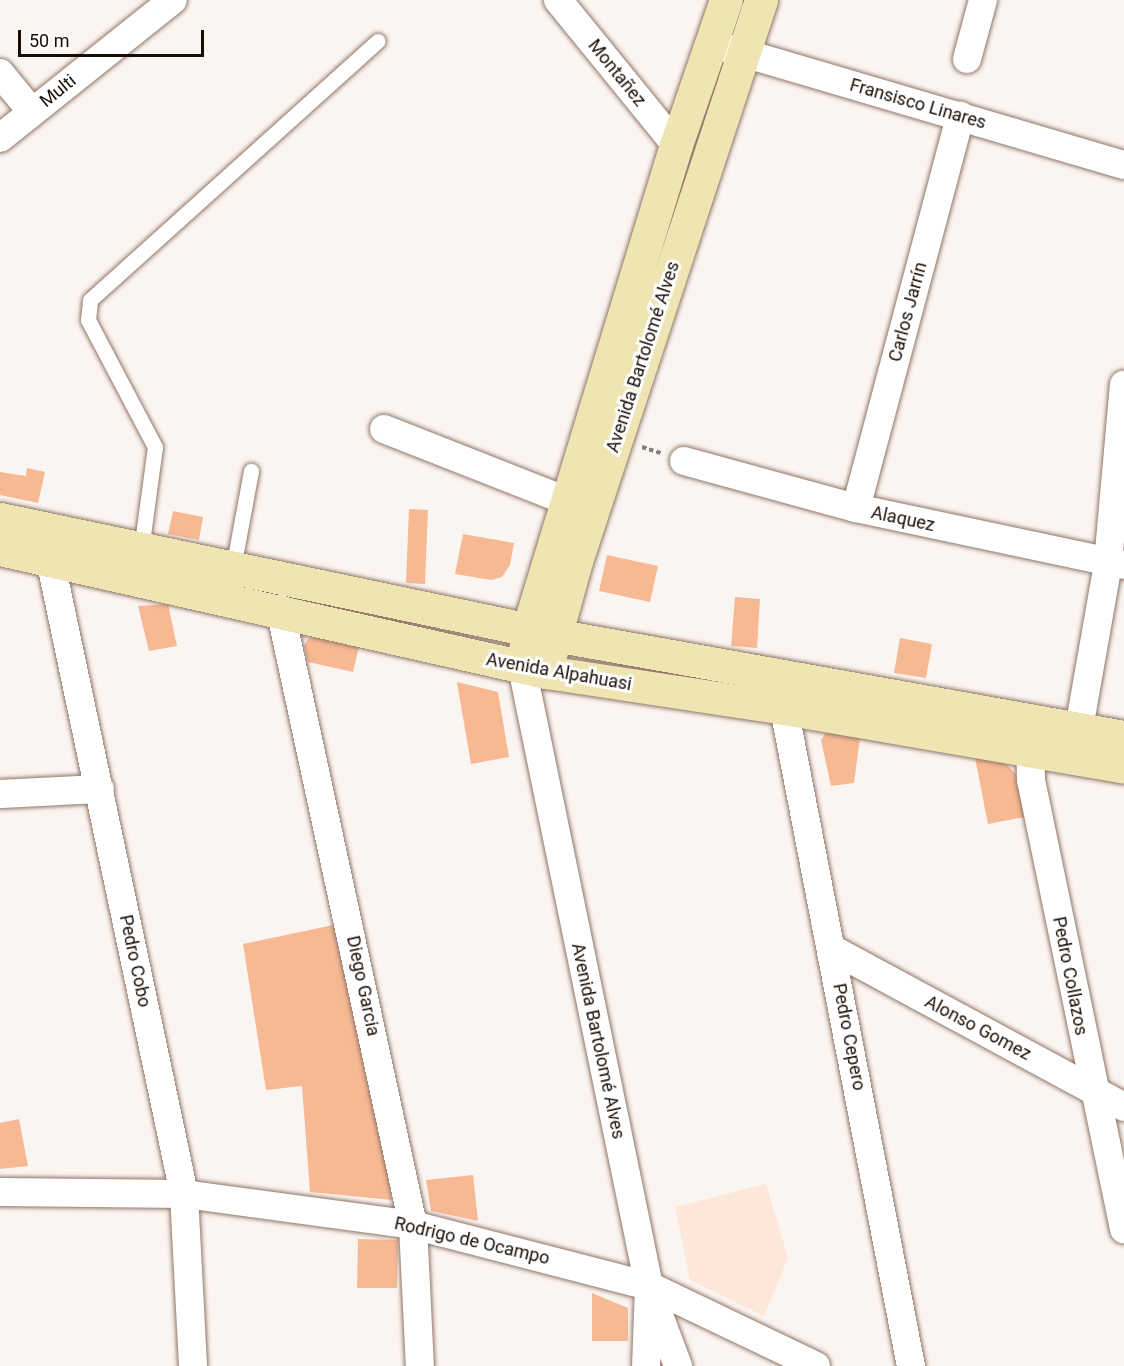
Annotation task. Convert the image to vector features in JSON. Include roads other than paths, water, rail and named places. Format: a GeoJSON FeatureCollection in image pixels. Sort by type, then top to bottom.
{"type":"FeatureCollection","features":[{"type":"Feature","properties":{"kind":"main road","name":"Avenida Bartolomé Alves"},"geometry":{"type":"LineString","coordinates":[[534,670],[567,501],[676,145],[726,0]]}},
{"type":"Feature","properties":{"kind":"main road","name":"Avenida Bartolomé Alves"},"geometry":{"type":"LineString","coordinates":[[541,632],[616,439],[761,0]]}},
{"type":"Feature","properties":{"kind":"main road","name":"Avenida Alpahuasi"},"geometry":{"type":"LineString","coordinates":[[0,519],[280,609],[534,670],[784,708],[1030,735]]}},
{"type":"Feature","properties":{"kind":"main road","name":"Avenida Alpahuasi"},"geometry":{"type":"LineString","coordinates":[[0,549],[50,559],[233,568],[1076,744],[1124,767]]}},
{"type":"Feature","properties":{"kind":"main road","name":"Avenida Alpahuasi"},"geometry":{"type":"LineString","coordinates":[[1076,744],[1124,737]]}},
{"type":"Feature","properties":{"kind":"street","name":"Multi"},"geometry":{"type":"LineString","coordinates":[[0,138],[173,0]]}},
{"type":"Feature","properties":{"kind":"street","name":"Montañez"},"geometry":{"type":"LineString","coordinates":[[558,0],[676,145]]}},
{"type":"Feature","properties":{"kind":"street"},"geometry":{"type":"LineString","coordinates":[[967,59],[983,0]]}},
{"type":"Feature","properties":{"kind":"street","name":"Fransisco Linares"},"geometry":{"type":"LineString","coordinates":[[712,43],[1124,165]]}},
{"type":"Feature","properties":{"kind":"street"},"geometry":{"type":"LineString","coordinates":[[0,73],[32,112]]}},
{"type":"Feature","properties":{"kind":"street","name":"Carlos Jarrín"},"geometry":{"type":"LineString","coordinates":[[856,508],[960,117]]}},
{"type":"Feature","properties":{"kind":"street"},"geometry":{"type":"LineString","coordinates":[[1076,744],[1116,564],[1124,385]]}},
{"type":"Feature","properties":{"kind":"street"},"geometry":{"type":"LineString","coordinates":[[384,429],[567,501]]}},
{"type":"Feature","properties":{"kind":"street","name":"Alaquez"},"geometry":{"type":"LineString","coordinates":[[684,461],[856,508],[1116,564]]}},
{"type":"Feature","properties":{"kind":"street","name":"Pedro Cobo"},"geometry":{"type":"LineString","coordinates":[[50,559],[184,1194],[193,1366]]}},
{"type":"Feature","properties":{"kind":"street","name":"Diego Garcia"},"geometry":{"type":"LineString","coordinates":[[280,609],[413,1225],[420,1366]]}},
{"type":"Feature","properties":{"kind":"street","name":"Avenida Bartolomé Alves"},"geometry":{"type":"LineString","coordinates":[[534,670],[532,717],[649,1286],[646,1366]]}},
{"type":"Feature","properties":{"kind":"street","name":"Pedro Cepero"},"geometry":{"type":"LineString","coordinates":[[784,708],[911,1366]]}},
{"type":"Feature","properties":{"kind":"street","name":"Pedro Collazos"},"geometry":{"type":"LineString","coordinates":[[1030,735],[1092,1090],[1124,1229]]}},
{"type":"Feature","properties":{"kind":"street"},"geometry":{"type":"LineString","coordinates":[[0,794],[100,789]]}},
{"type":"Feature","properties":{"kind":"street","name":"Alonso Gomez"},"geometry":{"type":"LineString","coordinates":[[832,949],[1124,1107]]}},
{"type":"Feature","properties":{"kind":"street","name":"Rodrigo de Ocampo"},"geometry":{"type":"LineString","coordinates":[[0,1192],[184,1194],[413,1225],[649,1286],[816,1366]]}},
{"type":"Feature","properties":{"kind":"street"},"geometry":{"type":"LineString","coordinates":[[649,1286],[678,1366]]}},
{"type":"Feature","properties":{"kind":"lane"},"geometry":{"type":"LineString","coordinates":[[138,562],[156,447],[88,320],[90,300],[378,41]]}},
{"type":"Feature","properties":{"kind":"lane"},"geometry":{"type":"LineString","coordinates":[[233,568],[250,471]]}}]}
